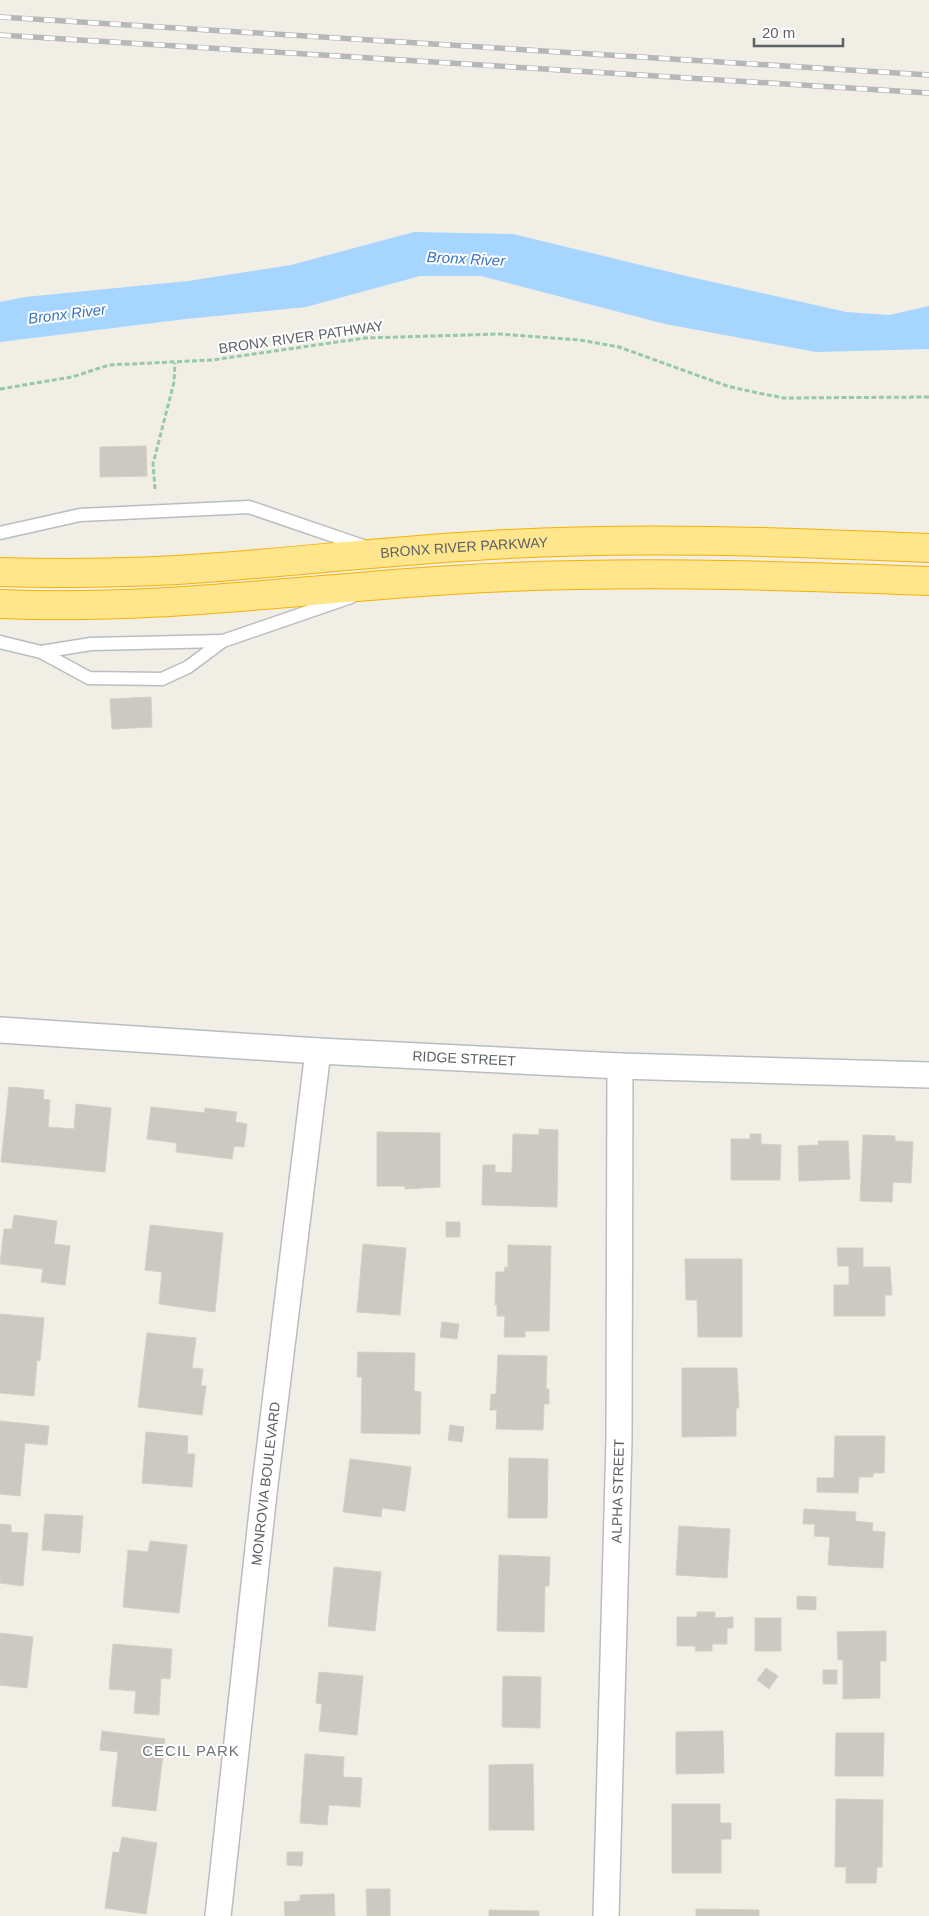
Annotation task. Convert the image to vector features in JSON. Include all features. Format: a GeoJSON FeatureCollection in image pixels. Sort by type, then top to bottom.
{"type":"FeatureCollection","features":[{"type":"Feature","properties":{"kind":"highway","name":"BRONX RIVER PARKWAY"},"geometry":{"type":"LineString","coordinates":[[0,572],[165,571],[493,544],[605,542],[824,543],[929,548]]}},
{"type":"Feature","properties":{"kind":"highway"},"geometry":{"type":"LineString","coordinates":[[0,604],[62,605],[176,602],[384,585],[509,577],[610,574],[771,576],[929,581]]}},
{"type":"Feature","properties":{"kind":"street","name":"RIDGE STREET"},"geometry":{"type":"LineString","coordinates":[[0,1030],[318,1051],[620,1066],[929,1075]]}},
{"type":"Feature","properties":{"kind":"street","name":"MONROVIA BOULEVARD"},"geometry":{"type":"LineString","coordinates":[[218,1916],[264,1493],[318,1051]]}},
{"type":"Feature","properties":{"kind":"street","name":"ALPHA STREET"},"geometry":{"type":"LineString","coordinates":[[606,1916],[619,1440],[620,1066]]}},
{"type":"Feature","properties":{"kind":"lane"},"geometry":{"type":"LineString","coordinates":[[0,533],[80,515],[249,508],[383,552]]}},
{"type":"Feature","properties":{"kind":"lane"},"geometry":{"type":"LineString","coordinates":[[42,652],[90,644],[164,644],[223,641],[384,585]]}},
{"type":"Feature","properties":{"kind":"lane"},"geometry":{"type":"LineString","coordinates":[[0,642],[42,652],[89,678],[162,679],[188,667],[223,641]]}},
{"type":"Feature","properties":{"kind":"path","name":"BRONX RIVER PATHWAY"},"geometry":{"type":"LineString","coordinates":[[0,389],[72,377],[108,366],[175,363],[251,355],[313,344],[366,338],[499,334],[580,340],[619,347],[727,386],[784,398],[929,397]]}},
{"type":"Feature","properties":{"kind":"path"},"geometry":{"type":"LineString","coordinates":[[157,512],[153,464],[174,382],[175,363]]}},
{"type":"Feature","properties":{"kind":"water","name":"Bronx River"},"geometry":{"type":"Polygon","coordinates":[[[414,232],[513,234],[846,312],[889,315],[929,306],[929,349],[816,352],[665,324],[481,276],[420,276],[306,307],[186,319],[0,342],[0,302],[25,297],[188,281],[291,265],[414,232]]]}},
{"type":"Feature","properties":{"kind":"building"},"geometry":{"type":"Polygon","coordinates":[[[146,446],[147,476],[100,477],[100,447],[146,446]]]}},
{"type":"Feature","properties":{"kind":"building"},"geometry":{"type":"Polygon","coordinates":[[[151,697],[152,727],[112,729],[110,699],[151,697]]]}},
{"type":"Feature","properties":{"kind":"building"},"geometry":{"type":"Polygon","coordinates":[[[9,1087],[44,1090],[43,1099],[50,1100],[48,1127],[74,1129],[76,1104],[111,1108],[105,1172],[1,1162],[9,1087]]]}},
{"type":"Feature","properties":{"kind":"building"},"geometry":{"type":"Polygon","coordinates":[[[151,1107],[205,1113],[205,1108],[237,1112],[235,1122],[247,1124],[244,1147],[234,1146],[232,1159],[176,1152],[177,1143],[147,1139],[151,1107]]]}},
{"type":"Feature","properties":{"kind":"building"},"geometry":{"type":"Polygon","coordinates":[[[539,1129],[558,1130],[557,1207],[482,1205],[483,1165],[495,1165],[495,1172],[512,1173],[513,1134],[539,1135],[539,1129]]]}},
{"type":"Feature","properties":{"kind":"building"},"geometry":{"type":"Polygon","coordinates":[[[377,1132],[440,1133],[440,1187],[405,1189],[405,1186],[377,1186],[377,1132]]]}},
{"type":"Feature","properties":{"kind":"building"},"geometry":{"type":"Polygon","coordinates":[[[750,1134],[761,1134],[761,1144],[781,1145],[780,1180],[731,1180],[731,1139],[750,1139],[750,1134]]]}},
{"type":"Feature","properties":{"kind":"building"},"geometry":{"type":"Polygon","coordinates":[[[863,1135],[895,1136],[895,1141],[913,1142],[911,1183],[893,1182],[892,1202],[860,1201],[863,1135]]]}},
{"type":"Feature","properties":{"kind":"building"},"geometry":{"type":"Polygon","coordinates":[[[818,1141],[848,1141],[850,1179],[799,1181],[798,1146],[819,1145],[818,1141]]]}},
{"type":"Feature","properties":{"kind":"building"},"geometry":{"type":"Polygon","coordinates":[[[14,1215],[57,1221],[54,1244],[70,1246],[65,1285],[41,1282],[43,1269],[0,1264],[4,1229],[12,1229],[14,1215]]]}},
{"type":"Feature","properties":{"kind":"building"},"geometry":{"type":"Polygon","coordinates":[[[446,1222],[460,1222],[460,1237],[446,1237],[446,1222]]]}},
{"type":"Feature","properties":{"kind":"building"},"geometry":{"type":"Polygon","coordinates":[[[150,1225],[223,1233],[215,1312],[159,1304],[162,1272],[145,1270],[150,1225]]]}},
{"type":"Feature","properties":{"kind":"building"},"geometry":{"type":"Polygon","coordinates":[[[363,1244],[406,1248],[400,1315],[357,1312],[363,1244]]]}},
{"type":"Feature","properties":{"kind":"building"},"geometry":{"type":"Polygon","coordinates":[[[508,1245],[551,1246],[549,1331],[525,1331],[525,1337],[504,1337],[505,1316],[497,1316],[497,1305],[495,1305],[496,1272],[504,1272],[505,1267],[508,1267],[508,1245]]]}},
{"type":"Feature","properties":{"kind":"building"},"geometry":{"type":"Polygon","coordinates":[[[837,1248],[863,1248],[863,1267],[890,1267],[892,1295],[885,1295],[885,1316],[834,1316],[834,1285],[849,1285],[849,1266],[838,1266],[837,1248]]]}},
{"type":"Feature","properties":{"kind":"building"},"geometry":{"type":"Polygon","coordinates":[[[685,1259],[742,1259],[742,1337],[698,1337],[697,1300],[686,1300],[685,1259]]]}},
{"type":"Feature","properties":{"kind":"building"},"geometry":{"type":"Polygon","coordinates":[[[0,1314],[44,1318],[40,1361],[37,1360],[34,1396],[0,1393],[0,1314]]]}},
{"type":"Feature","properties":{"kind":"building"},"geometry":{"type":"Polygon","coordinates":[[[442,1322],[459,1324],[457,1339],[440,1337],[442,1322]]]}},
{"type":"Feature","properties":{"kind":"building"},"geometry":{"type":"Polygon","coordinates":[[[147,1333],[196,1338],[192,1368],[203,1369],[201,1386],[206,1386],[202,1415],[138,1407],[147,1333]]]}},
{"type":"Feature","properties":{"kind":"building"},"geometry":{"type":"Polygon","coordinates":[[[358,1352],[415,1353],[414,1391],[421,1392],[420,1434],[361,1433],[362,1377],[357,1377],[358,1352]]]}},
{"type":"Feature","properties":{"kind":"building"},"geometry":{"type":"Polygon","coordinates":[[[498,1355],[547,1356],[546,1389],[549,1389],[549,1404],[544,1404],[543,1430],[496,1429],[497,1410],[490,1410],[491,1394],[496,1394],[498,1355]]]}},
{"type":"Feature","properties":{"kind":"building"},"geometry":{"type":"Polygon","coordinates":[[[682,1368],[737,1368],[739,1408],[736,1408],[736,1436],[682,1437],[682,1368]]]}},
{"type":"Feature","properties":{"kind":"building"},"geometry":{"type":"Polygon","coordinates":[[[0,1421],[49,1426],[47,1445],[25,1443],[20,1496],[0,1494],[0,1421]]]}},
{"type":"Feature","properties":{"kind":"building"},"geometry":{"type":"Polygon","coordinates":[[[450,1425],[464,1427],[462,1442],[448,1440],[450,1425]]]}},
{"type":"Feature","properties":{"kind":"building"},"geometry":{"type":"Polygon","coordinates":[[[146,1432],[188,1436],[187,1454],[195,1454],[192,1487],[142,1483],[146,1432]]]}},
{"type":"Feature","properties":{"kind":"building"},"geometry":{"type":"Polygon","coordinates":[[[835,1436],[885,1436],[884,1473],[873,1473],[873,1477],[859,1477],[858,1493],[817,1492],[817,1478],[834,1478],[835,1436]]]}},
{"type":"Feature","properties":{"kind":"building"},"geometry":{"type":"Polygon","coordinates":[[[509,1458],[548,1459],[547,1518],[508,1518],[509,1458]]]}},
{"type":"Feature","properties":{"kind":"building"},"geometry":{"type":"Polygon","coordinates":[[[350,1459],[411,1467],[405,1511],[382,1508],[381,1517],[343,1512],[350,1459]]]}},
{"type":"Feature","properties":{"kind":"building"},"geometry":{"type":"Polygon","coordinates":[[[804,1509],[856,1512],[855,1521],[873,1523],[872,1531],[885,1532],[883,1568],[828,1565],[830,1537],[814,1536],[815,1524],[803,1524],[804,1509]]]}},
{"type":"Feature","properties":{"kind":"building"},"geometry":{"type":"Polygon","coordinates":[[[45,1514],[83,1516],[80,1553],[42,1550],[45,1514]]]}},
{"type":"Feature","properties":{"kind":"building"},"geometry":{"type":"Polygon","coordinates":[[[0,1524],[11,1525],[11,1532],[28,1533],[23,1586],[0,1583],[0,1524]]]}},
{"type":"Feature","properties":{"kind":"building"},"geometry":{"type":"Polygon","coordinates":[[[679,1526],[730,1529],[727,1578],[676,1575],[679,1526]]]}},
{"type":"Feature","properties":{"kind":"building"},"geometry":{"type":"Polygon","coordinates":[[[150,1541],[187,1545],[179,1613],[123,1607],[128,1550],[148,1552],[150,1541]]]}},
{"type":"Feature","properties":{"kind":"building"},"geometry":{"type":"Polygon","coordinates":[[[499,1555],[550,1557],[549,1586],[545,1586],[544,1632],[497,1631],[499,1555]]]}},
{"type":"Feature","properties":{"kind":"building"},"geometry":{"type":"Polygon","coordinates":[[[334,1567],[381,1572],[375,1631],[328,1626],[334,1567]]]}},
{"type":"Feature","properties":{"kind":"building"},"geometry":{"type":"Polygon","coordinates":[[[797,1596],[816,1597],[816,1610],[797,1609],[797,1596]]]}},
{"type":"Feature","properties":{"kind":"building"},"geometry":{"type":"Polygon","coordinates":[[[697,1612],[715,1612],[715,1618],[733,1617],[733,1628],[727,1628],[727,1644],[712,1644],[712,1651],[695,1651],[696,1646],[677,1646],[677,1617],[697,1617],[697,1612]]]}},
{"type":"Feature","properties":{"kind":"building"},"geometry":{"type":"Polygon","coordinates":[[[755,1618],[781,1618],[781,1651],[755,1651],[755,1618]]]}},
{"type":"Feature","properties":{"kind":"building"},"geometry":{"type":"Polygon","coordinates":[[[886,1631],[886,1661],[880,1661],[880,1698],[843,1699],[843,1660],[838,1660],[837,1632],[886,1631]]]}},
{"type":"Feature","properties":{"kind":"building"},"geometry":{"type":"Polygon","coordinates":[[[0,1633],[33,1637],[27,1688],[0,1685],[0,1633]]]}},
{"type":"Feature","properties":{"kind":"building"},"geometry":{"type":"Polygon","coordinates":[[[113,1644],[172,1649],[170,1679],[161,1678],[159,1715],[134,1713],[136,1691],[109,1689],[113,1644]]]}},
{"type":"Feature","properties":{"kind":"building"},"geometry":{"type":"Polygon","coordinates":[[[766,1668],[778,1676],[769,1689],[757,1680],[766,1668]]]}},
{"type":"Feature","properties":{"kind":"building"},"geometry":{"type":"Polygon","coordinates":[[[823,1670],[837,1670],[837,1684],[823,1684],[823,1670]]]}},
{"type":"Feature","properties":{"kind":"building"},"geometry":{"type":"Polygon","coordinates":[[[319,1672],[363,1676],[357,1735],[319,1731],[322,1704],[316,1703],[319,1672]]]}},
{"type":"Feature","properties":{"kind":"building"},"geometry":{"type":"Polygon","coordinates":[[[503,1676],[541,1677],[540,1728],[502,1727],[503,1676]]]}},
{"type":"Feature","properties":{"kind":"building"},"geometry":{"type":"Polygon","coordinates":[[[102,1731],[165,1739],[156,1811],[112,1806],[118,1752],[100,1750],[102,1731]]]}},
{"type":"Feature","properties":{"kind":"building"},"geometry":{"type":"Polygon","coordinates":[[[723,1731],[724,1773],[676,1774],[676,1732],[723,1731]]]}},
{"type":"Feature","properties":{"kind":"building"},"geometry":{"type":"Polygon","coordinates":[[[836,1733],[884,1733],[883,1776],[835,1776],[836,1733]]]}},
{"type":"Feature","properties":{"kind":"building"},"geometry":{"type":"Polygon","coordinates":[[[305,1754],[344,1757],[343,1777],[362,1778],[360,1807],[329,1805],[327,1825],[300,1823],[305,1754]]]}},
{"type":"Feature","properties":{"kind":"building"},"geometry":{"type":"Polygon","coordinates":[[[533,1764],[534,1830],[489,1830],[489,1765],[533,1764]]]}},
{"type":"Feature","properties":{"kind":"building"},"geometry":{"type":"Polygon","coordinates":[[[836,1799],[883,1800],[882,1867],[877,1867],[876,1883],[846,1883],[846,1867],[835,1867],[836,1799]]]}},
{"type":"Feature","properties":{"kind":"building"},"geometry":{"type":"Polygon","coordinates":[[[672,1804],[720,1804],[720,1823],[731,1823],[731,1839],[721,1839],[721,1873],[672,1873],[672,1804]]]}},
{"type":"Feature","properties":{"kind":"building"},"geometry":{"type":"Polygon","coordinates":[[[122,1837],[157,1843],[146,1914],[105,1908],[113,1852],[119,1853],[122,1837]]]}},
{"type":"Feature","properties":{"kind":"building"},"geometry":{"type":"Polygon","coordinates":[[[287,1852],[303,1852],[302,1866],[287,1865],[287,1852]]]}},
{"type":"Feature","properties":{"kind":"building"},"geometry":{"type":"Polygon","coordinates":[[[366,1889],[390,1889],[390,1916],[367,1916],[366,1889]]]}},
{"type":"Feature","properties":{"kind":"building"},"geometry":{"type":"Polygon","coordinates":[[[334,1894],[335,1916],[285,1916],[284,1902],[300,1901],[300,1895],[334,1894]]]}},
{"type":"Feature","properties":{"kind":"building"},"geometry":{"type":"Polygon","coordinates":[[[696,1909],[759,1910],[759,1916],[696,1916],[696,1909]]]}},
{"type":"Feature","properties":{"kind":"building"},"geometry":{"type":"Polygon","coordinates":[[[489,1910],[539,1911],[539,1916],[489,1916],[489,1910]]]}},
{"type":"Feature","properties":{"kind":"railway"},"geometry":{"type":"LineString","coordinates":[[0,17],[929,75]]}},
{"type":"Feature","properties":{"kind":"railway"},"geometry":{"type":"LineString","coordinates":[[0,35],[929,93]]}},
{"type":"Feature","properties":{"kind":"district","name":"CECIL PARK"},"geometry":{"type":"Point","coordinates":[191,1751]}}]}
